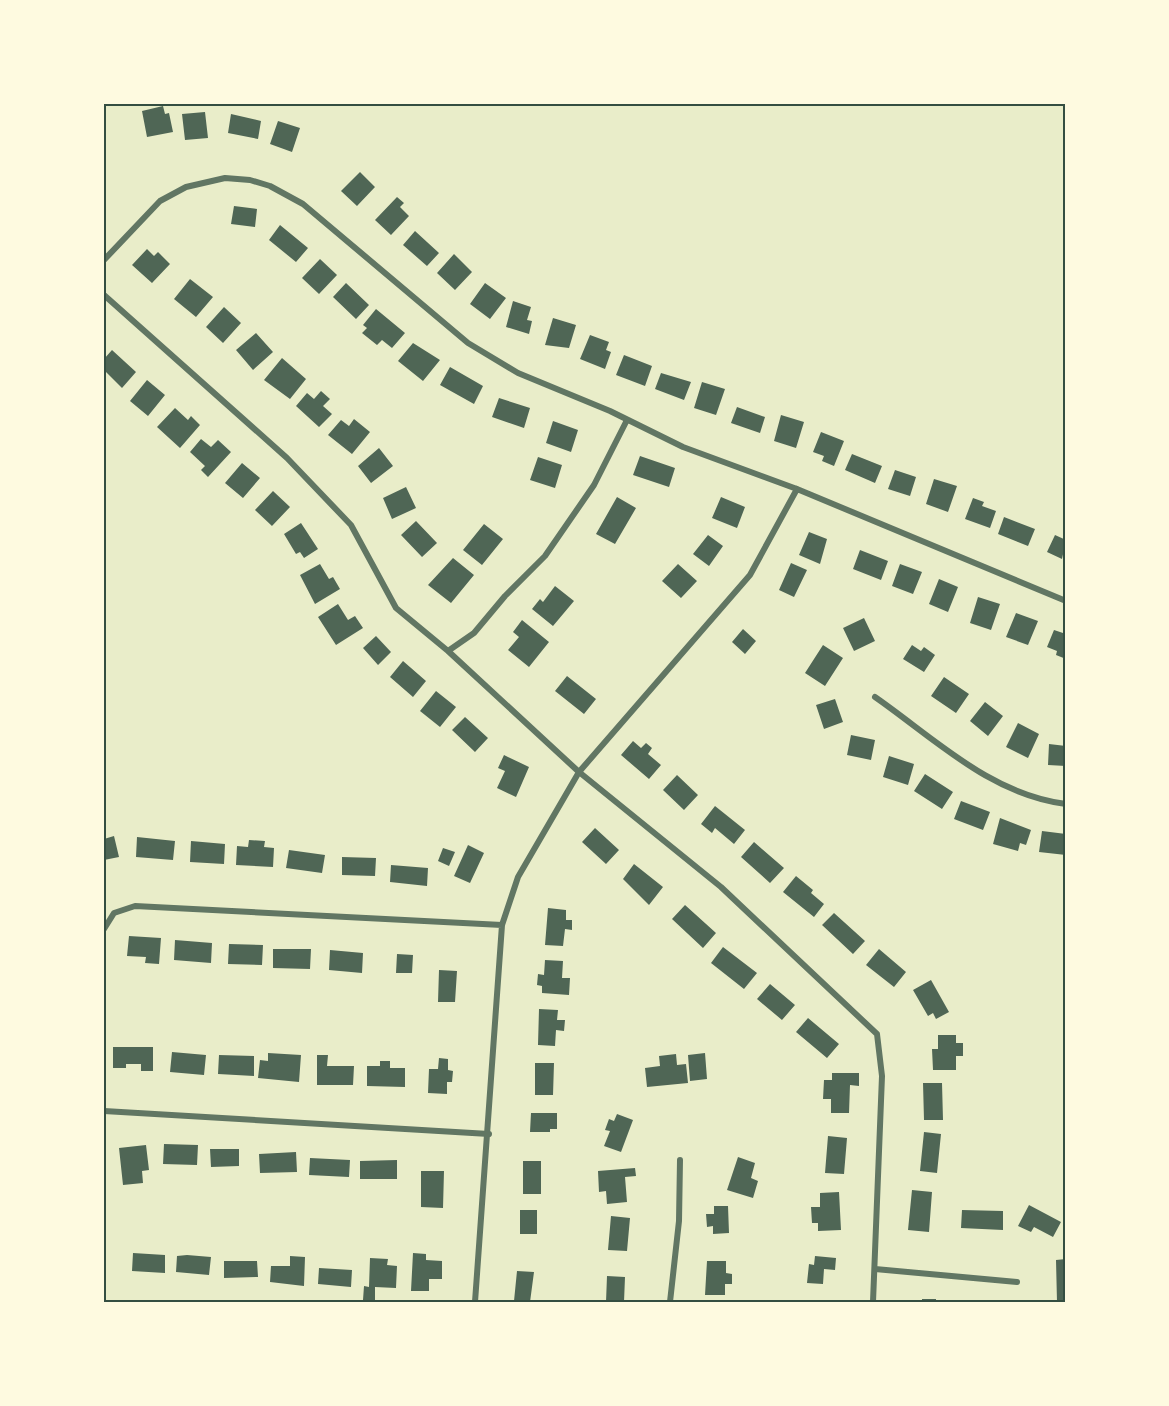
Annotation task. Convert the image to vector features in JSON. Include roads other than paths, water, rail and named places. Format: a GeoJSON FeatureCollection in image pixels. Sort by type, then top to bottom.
{"type":"FeatureCollection","features":[{"type":"Feature","properties":{"kind":"street"},"geometry":{"type":"LineString","coordinates":[[104,260],[160,201],[196,185],[225,178],[250,180],[270,186],[303,204],[468,343],[518,373],[736,469],[796,489],[1065,601]]}},
{"type":"Feature","properties":{"kind":"street"},"geometry":{"type":"LineString","coordinates":[[104,295],[287,458],[351,525],[396,608],[448,651],[579,772],[721,887],[877,1034],[882,1076],[873,1302]]}},
{"type":"Feature","properties":{"kind":"street"},"geometry":{"type":"LineString","coordinates":[[448,651],[474,633],[505,596],[545,556],[594,485],[627,420]]}},
{"type":"Feature","properties":{"kind":"street"},"geometry":{"type":"LineString","coordinates":[[475,1302],[489,1134],[502,925],[518,877],[579,772],[750,575],[796,489]]}},
{"type":"Feature","properties":{"kind":"street"},"geometry":{"type":"LineString","coordinates":[[874,697],[985,776],[1013,791],[1043,801],[1065,804]]}},
{"type":"Feature","properties":{"kind":"street"},"geometry":{"type":"LineString","coordinates":[[104,929],[114,913],[135,906],[502,925]]}},
{"type":"Feature","properties":{"kind":"street"},"geometry":{"type":"LineString","coordinates":[[104,1112],[489,1134]]}},
{"type":"Feature","properties":{"kind":"street"},"geometry":{"type":"LineString","coordinates":[[670,1302],[679,1221],[680,1160]]}},
{"type":"Feature","properties":{"kind":"street"},"geometry":{"type":"LineString","coordinates":[[875,1269],[1017,1282]]}}]}
